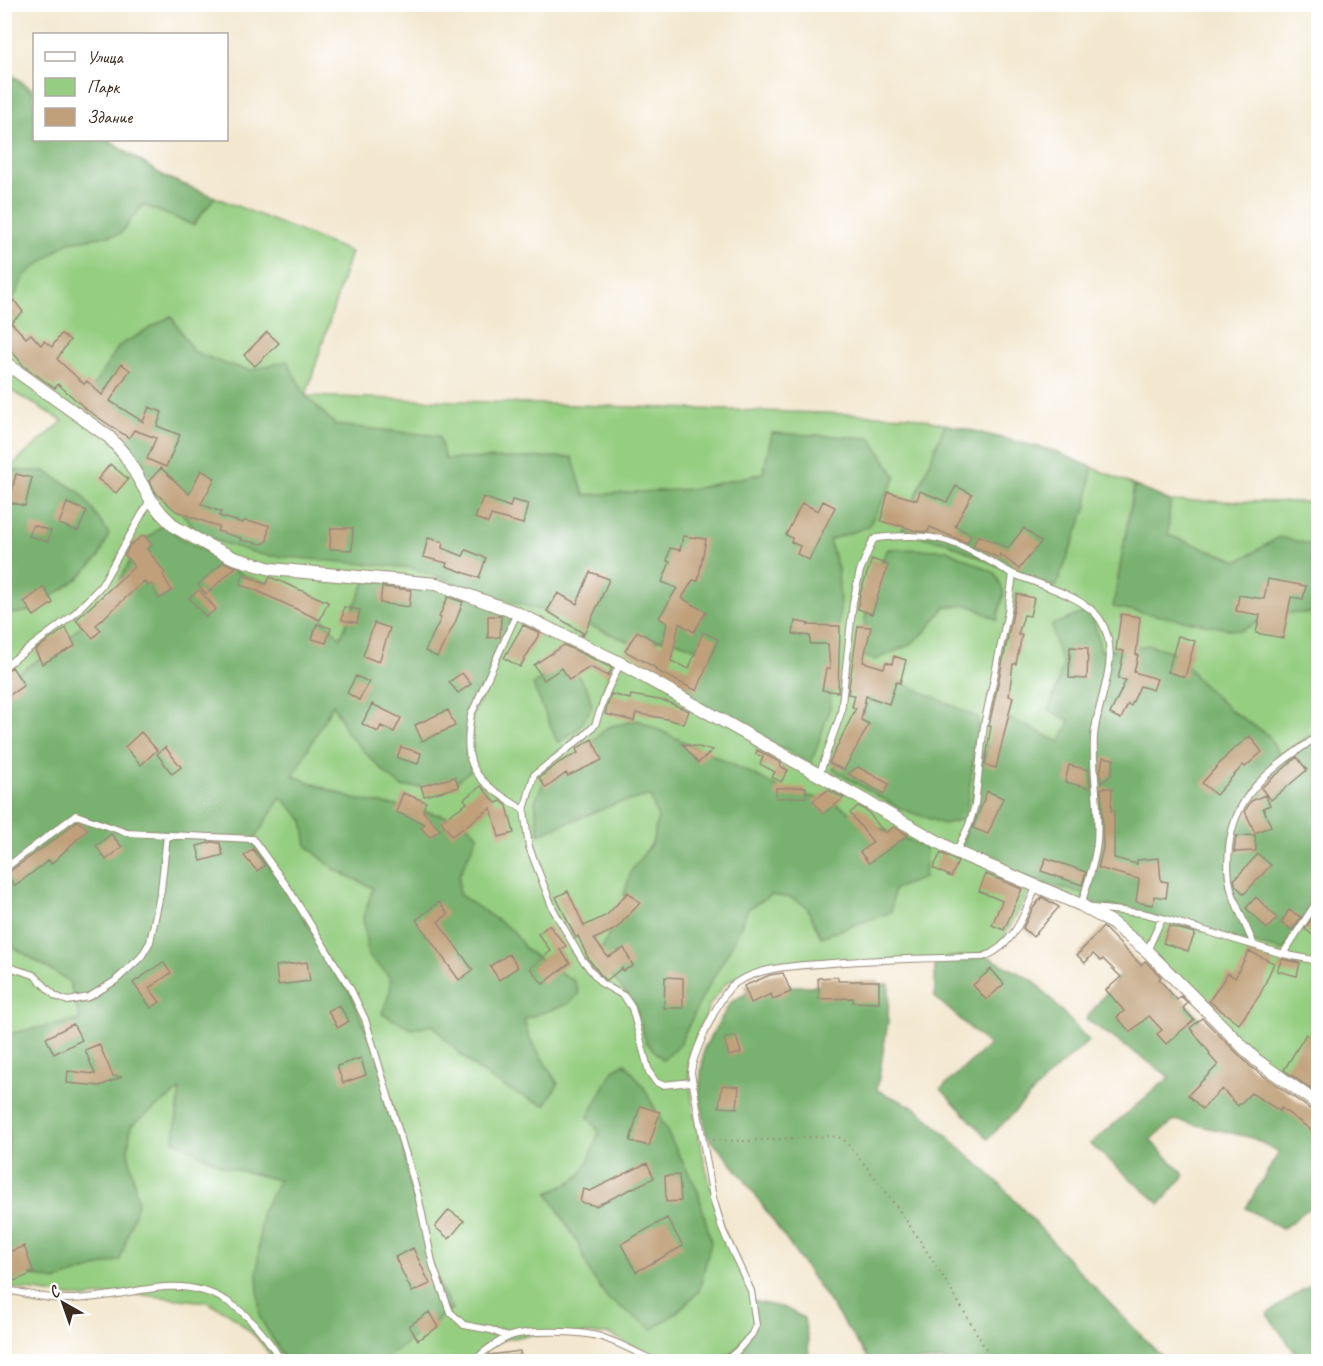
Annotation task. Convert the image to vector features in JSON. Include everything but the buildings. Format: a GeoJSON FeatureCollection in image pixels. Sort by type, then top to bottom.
{"type":"FeatureCollection","features":[{"type":"Feature","properties":{"kind":"street"},"geometry":{"type":"LineString","coordinates":[[4,362],[109,437],[132,465],[151,500],[168,521],[209,546],[256,567],[437,584],[517,613],[620,663],[956,852],[1084,906],[1112,923],[1147,951],[1247,1052],[1318,1104]]}},
{"type":"Feature","properties":{"kind":"lane"},"geometry":{"type":"LineString","coordinates":[[4,667],[72,616],[101,586],[151,500]]}},
{"type":"Feature","properties":{"kind":"lane"},"geometry":{"type":"LineString","coordinates":[[819,775],[841,713],[853,602],[860,572],[873,540],[909,536],[944,540],[963,547],[1013,574],[1059,592],[1090,608],[1101,621],[1108,640],[1110,670],[1095,735],[1097,843],[1084,906],[1142,913],[1282,954],[1318,961]]}},
{"type":"Feature","properties":{"kind":"lane"},"geometry":{"type":"LineString","coordinates":[[956,852],[969,825],[975,805],[984,725],[1013,574]]}},
{"type":"Feature","properties":{"kind":"lane"},"geometry":{"type":"LineString","coordinates":[[517,613],[471,715],[468,755],[480,780],[490,789],[524,810]]}},
{"type":"Feature","properties":{"kind":"lane"},"geometry":{"type":"LineString","coordinates":[[620,663],[595,724],[585,735],[534,775],[524,810],[529,847],[553,909],[588,966],[601,983],[624,996],[632,1008],[653,1078],[662,1085],[692,1082]]}},
{"type":"Feature","properties":{"kind":"lane"},"geometry":{"type":"LineString","coordinates":[[1254,945],[1231,888],[1228,874],[1230,837],[1237,813],[1251,789],[1284,760],[1318,736]]}},
{"type":"Feature","properties":{"kind":"lane"},"geometry":{"type":"LineString","coordinates":[[4,869],[75,815],[127,833],[253,839],[288,888],[350,988],[365,1019],[418,1195],[433,1266],[450,1312],[464,1325],[491,1330],[508,1337]]}},
{"type":"Feature","properties":{"kind":"lane"},"geometry":{"type":"LineString","coordinates":[[4,964],[12,969],[34,975],[55,996],[68,1001],[88,997],[115,981],[141,957],[150,942],[161,890],[167,836]]}},
{"type":"Feature","properties":{"kind":"lane"},"geometry":{"type":"LineString","coordinates":[[724,1362],[752,1334],[756,1325],[751,1291],[720,1223],[705,1159],[691,1065],[723,995],[735,984],[768,970],[784,967],[865,960],[983,957],[997,951],[1011,936],[1037,885]]}},
{"type":"Feature","properties":{"kind":"lane"},"geometry":{"type":"LineString","coordinates":[[1282,954],[1318,900]]}},
{"type":"Feature","properties":{"kind":"lane"},"geometry":{"type":"LineString","coordinates":[[1147,951],[1162,918]]}},
{"type":"Feature","properties":{"kind":"lane"},"geometry":{"type":"LineString","coordinates":[[4,1289],[70,1299],[178,1286],[208,1292],[219,1295],[234,1304],[269,1342],[282,1362]]}},
{"type":"Feature","properties":{"kind":"lane"},"geometry":{"type":"LineString","coordinates":[[474,1362],[508,1337],[526,1333],[556,1332],[594,1335],[656,1362]]}},
{"type":"Feature","properties":{"kind":"path"},"geometry":{"type":"LineString","coordinates":[[703,1140],[745,1141],[830,1136],[841,1138],[877,1178],[928,1252],[993,1362]]}},
{"type":"Feature","properties":{"kind":"green space"},"geometry":{"type":"Polygon","coordinates":[[[5,70],[33,89],[33,141],[110,141],[165,177],[351,252],[306,396],[910,416],[1054,451],[1170,501],[1318,502],[1318,1101],[1261,1061],[1123,931],[1033,881],[1003,939],[983,954],[935,959],[771,965],[727,982],[710,1004],[688,1062],[693,1109],[705,1165],[723,1228],[753,1293],[755,1326],[736,1350],[713,1361],[662,1361],[609,1334],[529,1335],[500,1340],[468,1361],[275,1361],[257,1338],[230,1314],[207,1302],[124,1293],[85,1298],[5,1287],[4,472],[63,421],[5,387],[5,70]]]}},
{"type":"Feature","properties":{"kind":"green space"},"geometry":{"type":"Polygon","coordinates":[[[5,73],[33,92],[33,141],[109,141],[165,177],[215,197],[193,225],[143,205],[120,234],[69,242],[25,275],[5,316],[5,73]]]}},
{"type":"Feature","properties":{"kind":"green space"},"geometry":{"type":"Polygon","coordinates":[[[171,316],[193,351],[225,364],[251,370],[287,361],[306,396],[336,425],[439,436],[445,459],[572,457],[584,495],[693,489],[763,473],[772,433],[871,438],[896,477],[868,527],[829,540],[838,569],[840,610],[830,708],[811,764],[682,693],[702,651],[668,638],[637,645],[581,622],[489,595],[412,568],[262,555],[201,536],[86,397],[119,346],[171,316]]]}},
{"type":"Feature","properties":{"kind":"green space"},"geometry":{"type":"Polygon","coordinates":[[[945,424],[1054,451],[1092,467],[1087,506],[1056,587],[1010,571],[945,542],[901,533],[945,424]]]}},
{"type":"Feature","properties":{"kind":"green space"},"geometry":{"type":"Polygon","coordinates":[[[6,470],[45,471],[81,493],[109,534],[99,557],[79,578],[31,611],[13,614],[5,609],[6,470]]]}},
{"type":"Feature","properties":{"kind":"green space"},"geometry":{"type":"Polygon","coordinates":[[[1134,486],[1170,501],[1168,535],[1239,561],[1279,537],[1318,546],[1318,619],[1312,613],[1277,613],[1240,631],[1113,607],[1134,486]]]}},
{"type":"Feature","properties":{"kind":"green space"},"geometry":{"type":"Polygon","coordinates":[[[165,523],[179,537],[219,558],[232,570],[306,600],[340,638],[367,578],[429,584],[513,612],[491,678],[472,716],[471,770],[450,787],[402,787],[385,773],[347,733],[333,704],[293,776],[354,799],[410,808],[462,820],[478,835],[459,876],[459,894],[513,931],[527,951],[574,981],[579,994],[568,1004],[524,1019],[529,1037],[558,1084],[545,1105],[512,1091],[483,1074],[433,1025],[412,1029],[382,1014],[391,986],[388,976],[368,956],[363,918],[373,888],[334,869],[307,846],[303,820],[281,797],[252,843],[286,887],[323,953],[353,998],[381,1069],[400,1131],[409,1183],[435,1277],[452,1309],[388,1357],[390,1361],[288,1361],[283,1356],[260,1318],[257,1277],[261,1214],[279,1180],[225,1167],[174,1140],[180,1090],[131,1126],[128,1151],[138,1202],[120,1260],[55,1281],[5,1268],[4,1196],[7,1187],[9,1127],[5,1118],[5,1037],[16,1032],[80,1020],[69,981],[5,942],[4,683],[60,645],[110,599],[137,547],[165,523]]]}},
{"type":"Feature","properties":{"kind":"green space"},"geometry":{"type":"Polygon","coordinates":[[[888,549],[947,550],[995,573],[1004,592],[997,620],[969,605],[945,607],[925,632],[911,644],[875,660],[860,655],[871,581],[888,549]]]}},
{"type":"Feature","properties":{"kind":"green space"},"geometry":{"type":"Polygon","coordinates":[[[1091,610],[1101,651],[1150,645],[1180,654],[1197,679],[1230,710],[1268,735],[1280,756],[1318,730],[1318,895],[1284,951],[1167,922],[1118,907],[1085,903],[1084,893],[1032,881],[960,850],[970,817],[976,774],[1000,714],[1060,742],[1070,721],[1049,710],[1063,666],[1052,625],[1091,610]]]}},
{"type":"Feature","properties":{"kind":"green space"},"geometry":{"type":"Polygon","coordinates":[[[566,659],[588,690],[592,707],[578,729],[558,743],[533,685],[566,659]]]}},
{"type":"Feature","properties":{"kind":"green space"},"geometry":{"type":"Polygon","coordinates":[[[883,674],[979,718],[965,819],[944,824],[899,808],[833,770],[883,674]]]}},
{"type":"Feature","properties":{"kind":"green space"},"geometry":{"type":"Polygon","coordinates":[[[638,720],[763,779],[785,792],[830,800],[863,820],[926,848],[924,878],[894,889],[891,912],[821,937],[806,906],[792,898],[771,895],[748,909],[730,949],[705,992],[678,1047],[663,1060],[646,1042],[635,1004],[597,959],[619,912],[631,871],[652,843],[658,818],[650,796],[618,803],[539,834],[535,801],[547,775],[582,750],[608,727],[638,720]]]}},
{"type":"Feature","properties":{"kind":"green space"},"geometry":{"type":"Polygon","coordinates":[[[983,954],[1034,981],[1089,1041],[1054,1071],[988,1139],[941,1089],[989,1045],[935,997],[935,959],[983,954]]]}},
{"type":"Feature","properties":{"kind":"green space"},"geometry":{"type":"Polygon","coordinates":[[[1130,962],[1184,1001],[1228,1052],[1318,1125],[1318,1201],[1282,1229],[1246,1208],[1279,1152],[1253,1138],[1175,1120],[1150,1140],[1185,1175],[1160,1204],[1090,1144],[1170,1077],[1086,1019],[1130,962]]]}},
{"type":"Feature","properties":{"kind":"green space"},"geometry":{"type":"Polygon","coordinates":[[[889,984],[888,1021],[877,1090],[916,1108],[997,1181],[1092,1285],[1166,1361],[870,1361],[742,1176],[706,1134],[699,1093],[704,1048],[730,1003],[756,987],[889,984]]]}},
{"type":"Feature","properties":{"kind":"green space"},"geometry":{"type":"Polygon","coordinates":[[[625,1063],[643,1086],[698,1191],[711,1242],[699,1291],[676,1313],[653,1329],[608,1299],[590,1273],[579,1245],[548,1193],[571,1182],[583,1171],[599,1132],[588,1117],[613,1070],[625,1063]]]}},
{"type":"Feature","properties":{"kind":"green space"},"geometry":{"type":"Polygon","coordinates":[[[1314,1282],[1318,1288],[1318,1361],[1301,1361],[1267,1314],[1314,1282]]]}},
{"type":"Feature","properties":{"kind":"green space"},"geometry":{"type":"Polygon","coordinates":[[[753,1301],[785,1308],[804,1318],[809,1361],[723,1362],[736,1350],[754,1326],[753,1301]]]}}]}
